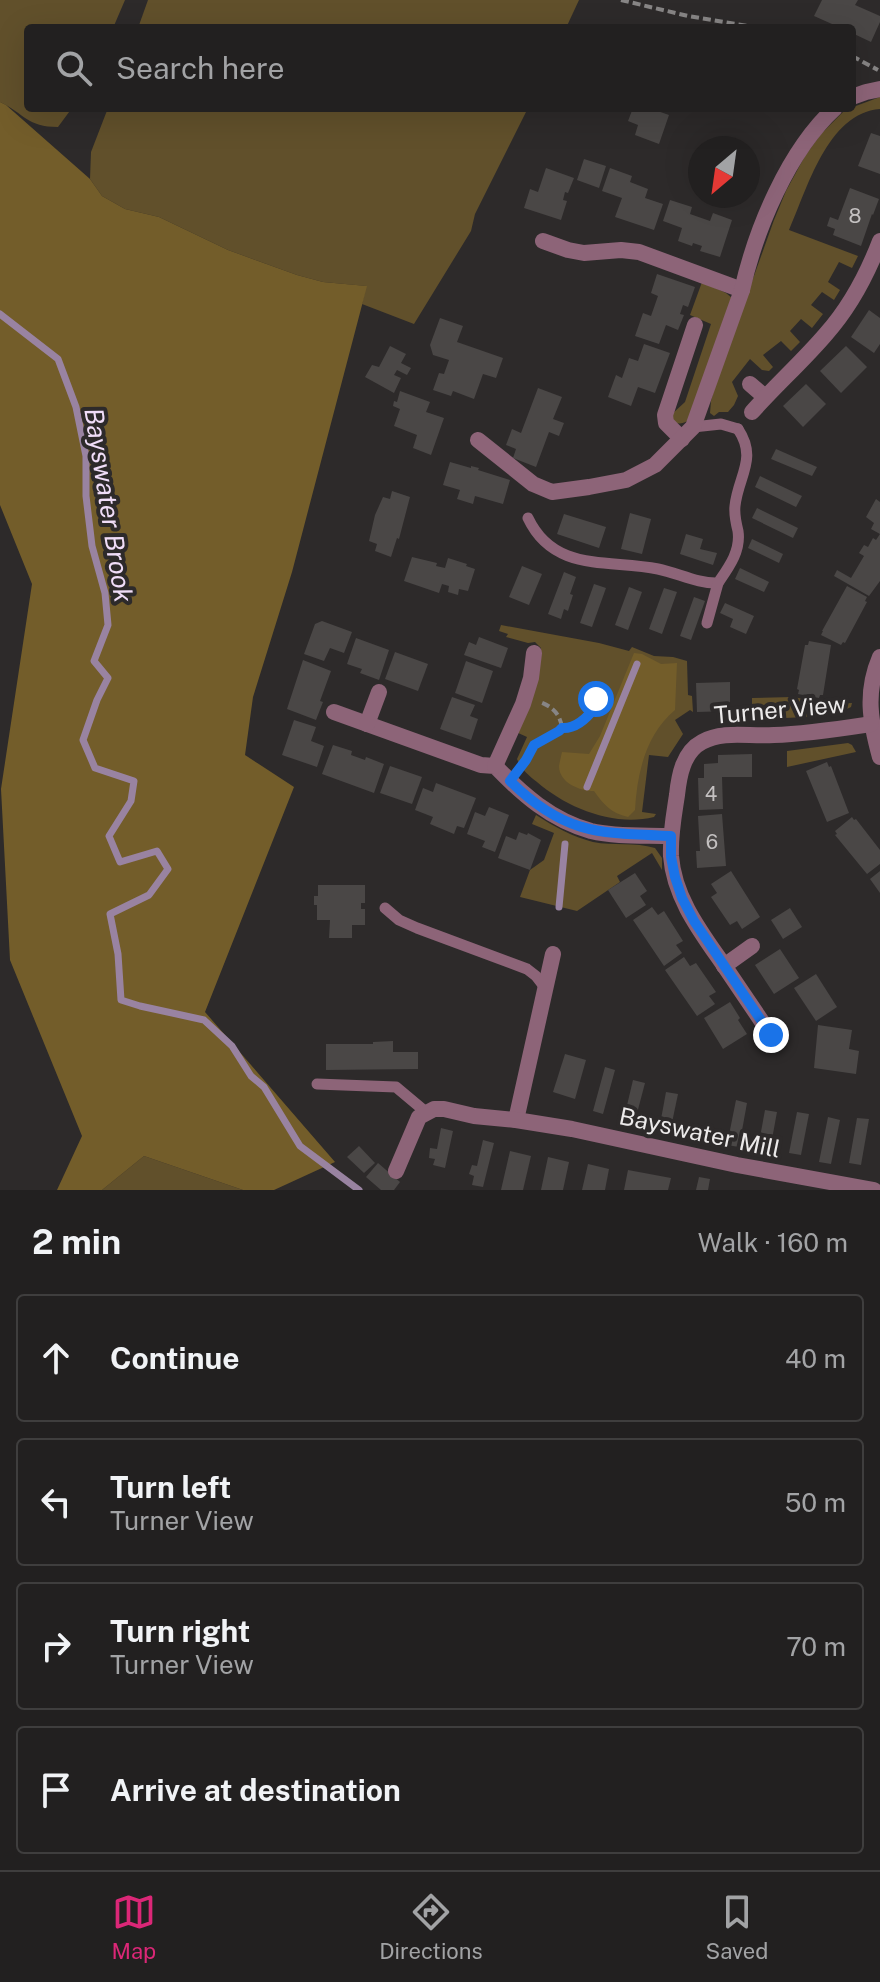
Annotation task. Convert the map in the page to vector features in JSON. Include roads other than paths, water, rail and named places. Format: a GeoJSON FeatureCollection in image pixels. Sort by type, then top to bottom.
{"type":"FeatureCollection","features":[{"type":"Feature","properties":{"kind":"street"},"geometry":{"type":"LineString","coordinates":[[856,96],[880,89]]}},
{"type":"Feature","properties":{"kind":"street"},"geometry":{"type":"LineString","coordinates":[[478,440],[533,484],[552,492],[626,480],[655,465],[687,433],[742,290],[766,216],[795,155],[831,112]]}},
{"type":"Feature","properties":{"kind":"street"},"geometry":{"type":"LineString","coordinates":[[543,241],[584,253],[639,252],[742,290]]}},
{"type":"Feature","properties":{"kind":"street"},"geometry":{"type":"LineString","coordinates":[[752,412],[815,347],[842,314],[865,278],[880,241]]}},
{"type":"Feature","properties":{"kind":"street"},"geometry":{"type":"LineString","coordinates":[[687,433],[666,423],[665,415],[695,325]]}},
{"type":"Feature","properties":{"kind":"street"},"geometry":{"type":"LineString","coordinates":[[750,384],[765,397]]}},
{"type":"Feature","properties":{"kind":"street"},"geometry":{"type":"LineString","coordinates":[[495,766],[526,697],[534,653]]}},
{"type":"Feature","properties":{"kind":"street"},"geometry":{"type":"LineString","coordinates":[[880,657],[870,693],[871,724],[880,757]]}},
{"type":"Feature","properties":{"kind":"street"},"geometry":{"type":"LineString","coordinates":[[367,724],[379,692]]}},
{"type":"Feature","properties":{"kind":"street"},"geometry":{"type":"LineString","coordinates":[[334,712],[481,765],[495,766],[544,810],[571,824],[606,833],[671,836]]}},
{"type":"Feature","properties":{"kind":"street","name":"Turner View"},"geometry":{"type":"LineString","coordinates":[[771,1035],[694,921],[682,898],[671,857],[680,774],[687,755],[698,744],[713,737],[731,734],[772,736],[871,724]]}},
{"type":"Feature","properties":{"kind":"street"},"geometry":{"type":"LineString","coordinates":[[724,966],[752,946]]}},
{"type":"Feature","properties":{"kind":"street"},"geometry":{"type":"LineString","coordinates":[[516,1120],[553,954]]}},
{"type":"Feature","properties":{"kind":"street","name":"Bayswater Mill"},"geometry":{"type":"LineString","coordinates":[[427,1113],[444,1109],[516,1120],[874,1190]]}},
{"type":"Feature","properties":{"kind":"street"},"geometry":{"type":"LineString","coordinates":[[396,1171],[419,1117],[427,1113]]}},
{"type":"Feature","properties":{"kind":"lane"},"geometry":{"type":"LineString","coordinates":[[738,429],[752,412]]}},
{"type":"Feature","properties":{"kind":"lane"},"geometry":{"type":"LineString","coordinates":[[687,433],[721,424],[738,429],[744,438],[747,458],[735,506],[736,554],[718,583],[707,623]]}},
{"type":"Feature","properties":{"kind":"lane"},"geometry":{"type":"LineString","coordinates":[[528,518],[534,532],[545,543],[579,560],[659,569],[705,583],[718,583]]}},
{"type":"Feature","properties":{"kind":"lane"},"geometry":{"type":"LineString","coordinates":[[385,908],[399,920],[417,928],[527,969],[546,989]]}},
{"type":"Feature","properties":{"kind":"lane"},"geometry":{"type":"LineString","coordinates":[[317,1084],[396,1087],[427,1113]]}},
{"type":"Feature","properties":{"kind":"waterway","name":"Bayswater Brook"},"geometry":{"type":"LineString","coordinates":[[0,314],[58,359],[76,407],[86,456],[86,496],[92,546],[105,593],[108,625],[94,661],[108,678],[83,740],[95,768],[134,781],[131,801],[109,836],[120,862],[157,851],[168,869],[149,895],[110,914],[118,954],[121,1000],[204,1020],[232,1046],[251,1076],[264,1087],[300,1146],[359,1190]]}},
{"type":"Feature","properties":{"kind":"waterway"},"geometry":{"type":"LineString","coordinates":[[587,787],[637,664]]}},
{"type":"Feature","properties":{"kind":"waterway"},"geometry":{"type":"LineString","coordinates":[[559,907],[565,844]]}}]}
